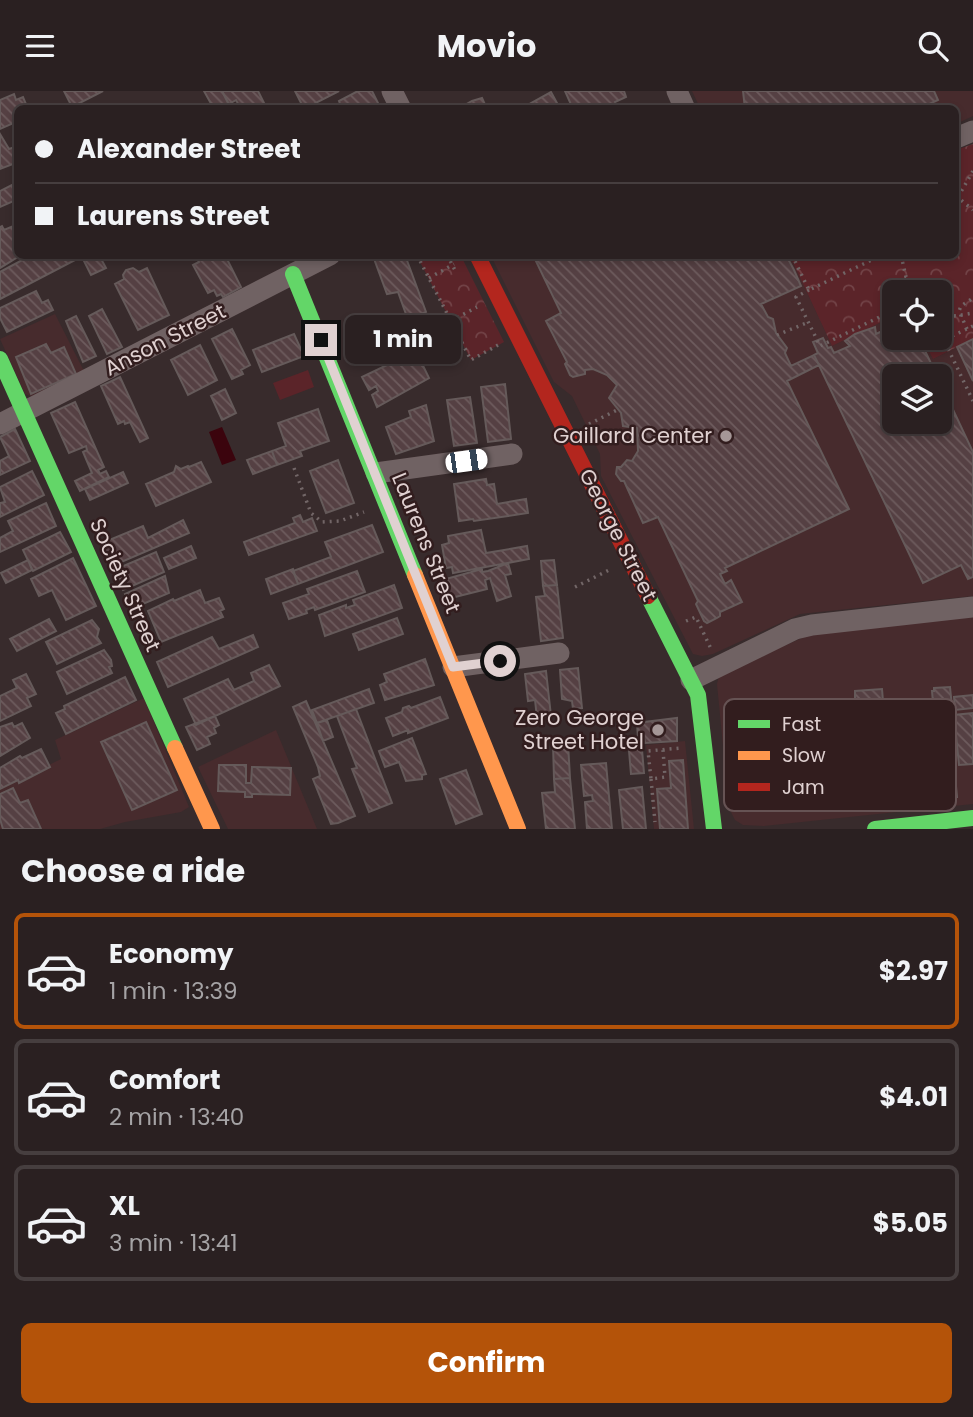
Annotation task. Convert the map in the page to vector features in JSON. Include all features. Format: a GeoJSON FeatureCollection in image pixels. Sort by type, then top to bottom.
{"type":"FeatureCollection","features":[{"type":"Feature","properties":{"kind":"street","name":"Anson Street"},"geometry":{"type":"LineString","coordinates":[[0,424],[322,259]]}},
{"type":"Feature","properties":{"kind":"street","name":"George Street"},"geometry":{"type":"LineString","coordinates":[[471,259],[698,695],[714,829]]}},
{"type":"Feature","properties":{"kind":"street","name":"Laurens Street"},"geometry":{"type":"LineString","coordinates":[[293,274],[376,473],[518,829]]}},
{"type":"Feature","properties":{"kind":"street","name":"Society Street"},"geometry":{"type":"LineString","coordinates":[[0,359],[212,829]]}},
{"type":"Feature","properties":{"kind":"street"},"geometry":{"type":"LineString","coordinates":[[376,473],[512,454]]}},
{"type":"Feature","properties":{"kind":"street"},"geometry":{"type":"LineString","coordinates":[[691,680],[795,629],[973,607]]}},
{"type":"Feature","properties":{"kind":"street"},"geometry":{"type":"LineString","coordinates":[[453,667],[559,653]]}},
{"type":"Feature","properties":{"kind":"street"},"geometry":{"type":"LineString","coordinates":[[875,829],[973,818]]}},
{"type":"Feature","properties":{"kind":"path"},"geometry":{"type":"LineString","coordinates":[[959,194],[973,171]]}},
{"type":"Feature","properties":{"kind":"path"},"geometry":{"type":"LineString","coordinates":[[419,259],[471,360],[504,342]]}},
{"type":"Feature","properties":{"kind":"path"},"geometry":{"type":"LineString","coordinates":[[429,278],[468,259]]}},
{"type":"Feature","properties":{"kind":"path"},"geometry":{"type":"LineString","coordinates":[[794,259],[809,291]]}},
{"type":"Feature","properties":{"kind":"path"},"geometry":{"type":"LineString","coordinates":[[874,259],[796,297],[820,346],[882,316]]}},
{"type":"Feature","properties":{"kind":"path"},"geometry":{"type":"LineString","coordinates":[[902,259],[906,277],[909,280]]}},
{"type":"Feature","properties":{"kind":"path"},"geometry":{"type":"LineString","coordinates":[[967,329],[961,316],[961,306],[973,298]]}},
{"type":"Feature","properties":{"kind":"path"},"geometry":{"type":"LineString","coordinates":[[451,321],[484,303]]}},
{"type":"Feature","properties":{"kind":"path"},"geometry":{"type":"LineString","coordinates":[[952,315],[973,313]]}},
{"type":"Feature","properties":{"kind":"path"},"geometry":{"type":"LineString","coordinates":[[777,335],[809,322]]}},
{"type":"Feature","properties":{"kind":"path"},"geometry":{"type":"LineString","coordinates":[[952,336],[973,326]]}},
{"type":"Feature","properties":{"kind":"path"},"geometry":{"type":"LineString","coordinates":[[949,350],[973,401]]}},
{"type":"Feature","properties":{"kind":"path"},"geometry":{"type":"LineString","coordinates":[[586,425],[619,409]]}},
{"type":"Feature","properties":{"kind":"path"},"geometry":{"type":"LineString","coordinates":[[294,468],[311,513],[322,522],[340,521],[371,509]]}},
{"type":"Feature","properties":{"kind":"path"},"geometry":{"type":"LineString","coordinates":[[575,587],[614,568]]}},
{"type":"Feature","properties":{"kind":"path"},"geometry":{"type":"LineString","coordinates":[[677,625],[696,617],[713,653]]}},
{"type":"Feature","properties":{"kind":"path"},"geometry":{"type":"LineString","coordinates":[[655,822],[648,751],[683,748]]}},
{"type":"Feature","properties":{"kind":"path"},"geometry":{"type":"LineString","coordinates":[[651,779],[665,778],[663,750]]}},
{"type":"Feature","properties":{"kind":"shaded area"},"geometry":{"type":"Polygon","coordinates":[[[692,91],[973,91],[973,116],[959,123],[959,105],[699,105],[692,91]]]}},
{"type":"Feature","properties":{"kind":"shaded area"},"geometry":{"type":"Polygon","coordinates":[[[492,259],[791,259],[832,346],[882,322],[882,350],[928,350],[933,359],[973,339],[973,596],[800,614],[713,654],[693,654],[601,476],[600,454],[572,396],[554,382],[492,259]]]}},
{"type":"Feature","properties":{"kind":"shaded area"},"geometry":{"type":"Polygon","coordinates":[[[55,314],[85,373],[33,397],[25,394],[0,339],[55,314]]]}},
{"type":"Feature","properties":{"kind":"shaded area"},"geometry":{"type":"Polygon","coordinates":[[[222,427],[236,460],[222,465],[209,432],[222,427]]]}},
{"type":"Feature","properties":{"kind":"shaded area"},"geometry":{"type":"Polygon","coordinates":[[[973,616],[973,804],[956,806],[956,699],[724,699],[724,756],[717,684],[719,676],[816,632],[973,616]]]}},
{"type":"Feature","properties":{"kind":"shaded area"},"geometry":{"type":"Polygon","coordinates":[[[144,698],[189,807],[181,812],[100,829],[0,829],[0,789],[61,759],[55,740],[144,698]]]}},
{"type":"Feature","properties":{"kind":"shaded area"},"geometry":{"type":"Polygon","coordinates":[[[276,730],[317,829],[228,829],[198,767],[276,730]]]}},
{"type":"Feature","properties":{"kind":"shaded area"},"geometry":{"type":"Polygon","coordinates":[[[685,741],[694,829],[654,829],[646,745],[685,741]]]}},
{"type":"Feature","properties":{"kind":"shaded area"},"geometry":{"type":"Polygon","coordinates":[[[730,811],[906,811],[764,826],[743,825],[735,820],[730,811]]]}},
{"type":"Feature","properties":{"kind":"green space"},"geometry":{"type":"Polygon","coordinates":[[[973,144],[973,339],[952,350],[952,280],[882,280],[882,322],[832,346],[791,259],[959,259],[959,149],[973,144]]]}},
{"type":"Feature","properties":{"kind":"green space"},"geometry":{"type":"Polygon","coordinates":[[[419,259],[462,259],[504,342],[471,360],[419,259]]]}},
{"type":"Feature","properties":{"kind":"green space"},"geometry":{"type":"Polygon","coordinates":[[[928,350],[951,350],[933,359],[928,350]]]}},
{"type":"Feature","properties":{"kind":"green space"},"geometry":{"type":"Polygon","coordinates":[[[308,370],[314,387],[280,400],[273,383],[308,370]]]}},
{"type":"Feature","properties":{"kind":"building"},"geometry":{"type":"Polygon","coordinates":[[[64,91],[103,91],[76,105],[71,105],[64,91]]]}},
{"type":"Feature","properties":{"kind":"building"},"geometry":{"type":"Polygon","coordinates":[[[204,91],[222,91],[229,105],[212,105],[204,91]]]}},
{"type":"Feature","properties":{"kind":"building"},"geometry":{"type":"Polygon","coordinates":[[[222,91],[258,91],[265,105],[239,105],[236,100],[229,104],[222,91]]]}},
{"type":"Feature","properties":{"kind":"building"},"geometry":{"type":"Polygon","coordinates":[[[295,91],[339,91],[312,105],[302,105],[295,91]]]}},
{"type":"Feature","properties":{"kind":"building"},"geometry":{"type":"Polygon","coordinates":[[[358,91],[372,91],[379,105],[340,105],[339,101],[358,91]]]}},
{"type":"Feature","properties":{"kind":"building"},"geometry":{"type":"Polygon","coordinates":[[[565,91],[624,91],[626,97],[615,102],[616,105],[571,105],[565,91]]]}},
{"type":"Feature","properties":{"kind":"building"},"geometry":{"type":"Polygon","coordinates":[[[743,91],[934,91],[938,100],[929,105],[745,105],[743,91]]]}},
{"type":"Feature","properties":{"kind":"building"},"geometry":{"type":"Polygon","coordinates":[[[551,92],[558,105],[527,105],[551,92]]]}},
{"type":"Feature","properties":{"kind":"building"},"geometry":{"type":"Polygon","coordinates":[[[14,94],[16,100],[23,97],[26,105],[14,105],[14,123],[0,129],[0,100],[14,94]]]}},
{"type":"Feature","properties":{"kind":"building"},"geometry":{"type":"Polygon","coordinates":[[[482,98],[485,105],[465,105],[482,98]]]}},
{"type":"Feature","properties":{"kind":"building"},"geometry":{"type":"Polygon","coordinates":[[[0,134],[9,149],[14,147],[14,164],[0,169],[0,134]]]}},
{"type":"Feature","properties":{"kind":"building"},"geometry":{"type":"Polygon","coordinates":[[[14,184],[14,201],[0,207],[0,191],[14,184]]]}},
{"type":"Feature","properties":{"kind":"building"},"geometry":{"type":"Polygon","coordinates":[[[14,226],[15,259],[0,268],[0,227],[4,230],[14,226]]]}},
{"type":"Feature","properties":{"kind":"building"},"geometry":{"type":"Polygon","coordinates":[[[24,259],[77,259],[0,299],[0,272],[24,259]]]}},
{"type":"Feature","properties":{"kind":"building"},"geometry":{"type":"Polygon","coordinates":[[[83,259],[101,259],[106,268],[91,275],[83,259]]]}},
{"type":"Feature","properties":{"kind":"building"},"geometry":{"type":"Polygon","coordinates":[[[198,259],[227,259],[241,287],[223,297],[221,294],[217,296],[214,290],[208,293],[193,265],[199,262],[198,259]]]}},
{"type":"Feature","properties":{"kind":"building"},"geometry":{"type":"Polygon","coordinates":[[[374,259],[406,259],[426,312],[407,317],[398,292],[387,294],[374,259]]]}},
{"type":"Feature","properties":{"kind":"building","name":"Gaillard Center"},"geometry":{"type":"Polygon","coordinates":[[[535,259],[788,259],[801,286],[761,304],[768,317],[773,319],[776,333],[787,348],[785,353],[791,366],[814,355],[819,365],[787,381],[849,509],[725,568],[727,571],[720,574],[725,584],[731,580],[742,602],[720,612],[720,616],[707,623],[704,621],[696,604],[698,601],[658,517],[643,523],[624,481],[616,474],[617,467],[621,467],[627,460],[632,461],[638,451],[637,428],[623,426],[621,413],[609,398],[617,385],[607,375],[593,369],[585,370],[585,374],[573,377],[570,375],[565,364],[567,362],[546,321],[561,313],[535,259]]]}},
{"type":"Feature","properties":{"kind":"building"},"geometry":{"type":"Polygon","coordinates":[[[133,268],[139,272],[147,268],[169,315],[138,330],[115,284],[124,279],[126,270],[133,268]]]}},
{"type":"Feature","properties":{"kind":"building"},"geometry":{"type":"Polygon","coordinates":[[[36,291],[42,303],[48,300],[53,310],[7,332],[0,318],[0,308],[36,291]]]}},
{"type":"Feature","properties":{"kind":"building"},"geometry":{"type":"Polygon","coordinates":[[[102,309],[122,347],[107,354],[89,316],[102,309]]]}},
{"type":"Feature","properties":{"kind":"building"},"geometry":{"type":"Polygon","coordinates":[[[76,316],[96,356],[83,362],[66,321],[76,316]]]}},
{"type":"Feature","properties":{"kind":"building"},"geometry":{"type":"Polygon","coordinates":[[[388,319],[402,345],[367,363],[365,359],[359,361],[350,344],[355,341],[353,337],[388,319]]]}},
{"type":"Feature","properties":{"kind":"building"},"geometry":{"type":"Polygon","coordinates":[[[875,327],[876,334],[882,331],[882,350],[925,350],[931,364],[882,364],[882,434],[952,434],[952,407],[973,452],[973,577],[968,579],[961,565],[923,583],[814,355],[818,353],[813,342],[823,338],[834,353],[850,346],[845,341],[855,334],[875,327]]]}},
{"type":"Feature","properties":{"kind":"building"},"geometry":{"type":"Polygon","coordinates":[[[232,329],[250,365],[241,370],[243,374],[232,379],[212,339],[232,329]]]}},
{"type":"Feature","properties":{"kind":"building"},"geometry":{"type":"Polygon","coordinates":[[[294,334],[304,356],[262,372],[253,350],[294,334]]]}},
{"type":"Feature","properties":{"kind":"building"},"geometry":{"type":"Polygon","coordinates":[[[973,339],[973,381],[957,347],[973,339]]]}},
{"type":"Feature","properties":{"kind":"building"},"geometry":{"type":"Polygon","coordinates":[[[46,344],[51,353],[64,347],[76,374],[31,394],[16,357],[46,344]]]}},
{"type":"Feature","properties":{"kind":"building"},"geometry":{"type":"Polygon","coordinates":[[[200,345],[217,380],[188,395],[171,360],[200,345]]]}},
{"type":"Feature","properties":{"kind":"building"},"geometry":{"type":"Polygon","coordinates":[[[416,351],[429,378],[377,407],[372,395],[378,391],[376,386],[369,390],[362,377],[416,351]]]}},
{"type":"Feature","properties":{"kind":"building"},"geometry":{"type":"Polygon","coordinates":[[[120,377],[148,438],[140,442],[130,422],[118,424],[101,386],[120,377]]]}},
{"type":"Feature","properties":{"kind":"building"},"geometry":{"type":"Polygon","coordinates":[[[505,384],[511,439],[488,442],[481,387],[505,384]]]}},
{"type":"Feature","properties":{"kind":"building"},"geometry":{"type":"Polygon","coordinates":[[[225,389],[236,413],[222,420],[211,396],[225,389]]]}},
{"type":"Feature","properties":{"kind":"building"},"geometry":{"type":"Polygon","coordinates":[[[470,397],[477,443],[454,446],[447,400],[470,397]]]}},
{"type":"Feature","properties":{"kind":"building"},"geometry":{"type":"Polygon","coordinates":[[[75,402],[104,467],[98,470],[100,474],[106,471],[109,477],[80,491],[75,481],[92,473],[83,452],[87,450],[86,446],[69,453],[51,413],[75,402]]]}},
{"type":"Feature","properties":{"kind":"building"},"geometry":{"type":"Polygon","coordinates":[[[426,405],[434,441],[396,454],[386,427],[411,417],[409,411],[426,405]]]}},
{"type":"Feature","properties":{"kind":"building"},"geometry":{"type":"Polygon","coordinates":[[[318,409],[329,441],[300,451],[302,456],[277,465],[272,451],[286,446],[278,423],[318,409]]]}},
{"type":"Feature","properties":{"kind":"building"},"geometry":{"type":"Polygon","coordinates":[[[15,429],[30,461],[0,475],[0,461],[9,456],[0,437],[15,429]]]}},
{"type":"Feature","properties":{"kind":"building"},"geometry":{"type":"Polygon","coordinates":[[[272,451],[277,465],[253,474],[247,460],[272,451]]]}},
{"type":"Feature","properties":{"kind":"building"},"geometry":{"type":"Polygon","coordinates":[[[338,460],[354,503],[326,513],[310,471],[338,460]]]}},
{"type":"Feature","properties":{"kind":"building"},"geometry":{"type":"Polygon","coordinates":[[[201,462],[211,482],[156,506],[146,484],[174,472],[176,466],[181,469],[201,462]]]}},
{"type":"Feature","properties":{"kind":"building"},"geometry":{"type":"Polygon","coordinates":[[[32,471],[44,495],[0,517],[0,503],[5,502],[0,487],[32,471]]]}},
{"type":"Feature","properties":{"kind":"building"},"geometry":{"type":"Polygon","coordinates":[[[123,472],[128,483],[90,500],[85,489],[123,472]]]}},
{"type":"Feature","properties":{"kind":"building"},"geometry":{"type":"Polygon","coordinates":[[[486,479],[487,485],[494,484],[497,504],[526,499],[528,513],[459,521],[454,484],[486,479]]]}},
{"type":"Feature","properties":{"kind":"building"},"geometry":{"type":"Polygon","coordinates":[[[46,503],[56,526],[0,552],[0,538],[13,531],[8,521],[46,503]]]}},
{"type":"Feature","properties":{"kind":"building"},"geometry":{"type":"Polygon","coordinates":[[[300,515],[303,522],[312,518],[317,531],[249,555],[244,542],[295,523],[293,518],[300,515]]]}},
{"type":"Feature","properties":{"kind":"building"},"geometry":{"type":"Polygon","coordinates":[[[183,520],[189,533],[112,566],[102,543],[143,526],[148,538],[183,520]]]}},
{"type":"Feature","properties":{"kind":"building"},"geometry":{"type":"Polygon","coordinates":[[[372,525],[383,552],[298,584],[293,571],[331,557],[325,542],[372,525]]]}},
{"type":"Feature","properties":{"kind":"building"},"geometry":{"type":"Polygon","coordinates":[[[481,530],[486,553],[527,546],[529,559],[453,573],[452,567],[446,568],[442,545],[449,543],[448,536],[481,530]]]}},
{"type":"Feature","properties":{"kind":"building"},"geometry":{"type":"Polygon","coordinates":[[[60,532],[71,552],[33,571],[23,550],[60,532]]]}},
{"type":"Feature","properties":{"kind":"building"},"geometry":{"type":"Polygon","coordinates":[[[191,546],[196,558],[169,569],[164,558],[191,546]]]}},
{"type":"Feature","properties":{"kind":"building"},"geometry":{"type":"Polygon","coordinates":[[[156,552],[164,572],[123,590],[114,570],[156,552]]]}},
{"type":"Feature","properties":{"kind":"building"},"geometry":{"type":"Polygon","coordinates":[[[73,558],[96,606],[66,620],[52,590],[39,596],[31,579],[73,558]]]}},
{"type":"Feature","properties":{"kind":"building"},"geometry":{"type":"Polygon","coordinates":[[[28,560],[32,570],[6,583],[1,573],[28,560]]]}},
{"type":"Feature","properties":{"kind":"building"},"geometry":{"type":"Polygon","coordinates":[[[554,560],[557,585],[543,586],[541,561],[554,560]]]}},
{"type":"Feature","properties":{"kind":"building"},"geometry":{"type":"Polygon","coordinates":[[[508,563],[511,574],[505,575],[511,596],[497,601],[490,578],[485,580],[487,589],[451,598],[446,579],[482,569],[482,572],[488,571],[508,563]]]}},
{"type":"Feature","properties":{"kind":"building"},"geometry":{"type":"Polygon","coordinates":[[[293,569],[298,584],[271,594],[266,579],[293,569]]]}},
{"type":"Feature","properties":{"kind":"building"},"geometry":{"type":"Polygon","coordinates":[[[357,571],[365,592],[315,610],[314,607],[306,610],[307,613],[289,619],[283,603],[309,594],[307,589],[357,571]]]}},
{"type":"Feature","properties":{"kind":"building"},"geometry":{"type":"Polygon","coordinates":[[[165,576],[169,593],[131,609],[125,594],[165,576]]]}},
{"type":"Feature","properties":{"kind":"building"},"geometry":{"type":"Polygon","coordinates":[[[394,585],[402,608],[325,636],[319,615],[346,605],[346,608],[355,605],[353,600],[394,585]]]}},
{"type":"Feature","properties":{"kind":"building"},"geometry":{"type":"Polygon","coordinates":[[[557,585],[563,638],[541,641],[536,597],[545,596],[543,586],[557,585]]]}},
{"type":"Feature","properties":{"kind":"building"},"geometry":{"type":"Polygon","coordinates":[[[200,590],[205,603],[219,598],[224,609],[220,611],[223,617],[161,642],[148,611],[200,590]]]}},
{"type":"Feature","properties":{"kind":"building"},"geometry":{"type":"Polygon","coordinates":[[[397,618],[403,634],[359,650],[353,634],[397,618]]]}},
{"type":"Feature","properties":{"kind":"building"},"geometry":{"type":"Polygon","coordinates":[[[49,619],[56,631],[17,651],[10,639],[49,619]]]}},
{"type":"Feature","properties":{"kind":"building"},"geometry":{"type":"Polygon","coordinates":[[[92,620],[99,629],[97,637],[101,643],[57,664],[46,642],[92,620]]]}},
{"type":"Feature","properties":{"kind":"building"},"geometry":{"type":"Polygon","coordinates":[[[253,635],[258,647],[168,687],[157,662],[212,637],[219,649],[253,635]]]}},
{"type":"Feature","properties":{"kind":"building"},"geometry":{"type":"Polygon","coordinates":[[[104,650],[111,660],[112,666],[109,667],[112,673],[67,694],[57,672],[104,650]]]}},
{"type":"Feature","properties":{"kind":"building"},"geometry":{"type":"Polygon","coordinates":[[[425,659],[434,685],[385,700],[380,685],[387,682],[384,674],[425,659]]]}},
{"type":"Feature","properties":{"kind":"building"},"geometry":{"type":"Polygon","coordinates":[[[269,665],[280,686],[196,725],[184,699],[228,679],[234,690],[254,681],[251,673],[269,665]]]}},
{"type":"Feature","properties":{"kind":"building"},"geometry":{"type":"Polygon","coordinates":[[[578,668],[582,708],[573,709],[572,701],[562,699],[560,670],[578,668]]]}},
{"type":"Feature","properties":{"kind":"building"},"geometry":{"type":"Polygon","coordinates":[[[546,671],[551,716],[537,718],[535,700],[528,701],[525,674],[546,671]]]}},
{"type":"Feature","properties":{"kind":"building"},"geometry":{"type":"Polygon","coordinates":[[[26,674],[36,694],[27,698],[31,706],[0,721],[0,696],[17,688],[13,680],[26,674]]]}},
{"type":"Feature","properties":{"kind":"building"},"geometry":{"type":"Polygon","coordinates":[[[125,677],[136,700],[66,734],[56,713],[65,709],[64,706],[125,677]]]}},
{"type":"Feature","properties":{"kind":"building"},"geometry":{"type":"Polygon","coordinates":[[[950,687],[951,699],[933,699],[934,688],[950,687]]]}},
{"type":"Feature","properties":{"kind":"building"},"geometry":{"type":"Polygon","coordinates":[[[369,689],[374,703],[317,723],[312,710],[369,689]]]}},
{"type":"Feature","properties":{"kind":"building"},"geometry":{"type":"Polygon","coordinates":[[[882,689],[883,699],[855,699],[855,691],[882,689]]]}},
{"type":"Feature","properties":{"kind":"building"},"geometry":{"type":"Polygon","coordinates":[[[973,695],[973,708],[956,710],[954,697],[973,695]]]}},
{"type":"Feature","properties":{"kind":"building"},"geometry":{"type":"Polygon","coordinates":[[[440,697],[448,718],[393,736],[386,718],[402,712],[403,708],[411,708],[440,697]]]}},
{"type":"Feature","properties":{"kind":"building"},"geometry":{"type":"Polygon","coordinates":[[[306,701],[355,816],[338,823],[331,824],[313,779],[320,776],[318,767],[293,707],[306,701]]]}},
{"type":"Feature","properties":{"kind":"building"},"geometry":{"type":"Polygon","coordinates":[[[356,709],[392,803],[369,812],[352,769],[357,768],[337,716],[356,709]]]}},
{"type":"Feature","properties":{"kind":"building"},"geometry":{"type":"Polygon","coordinates":[[[973,713],[973,764],[959,765],[956,715],[973,713]]]}},
{"type":"Feature","properties":{"kind":"building"},"geometry":{"type":"Polygon","coordinates":[[[215,716],[219,725],[214,728],[216,733],[207,737],[210,744],[197,750],[186,727],[215,716]]]}},
{"type":"Feature","properties":{"kind":"building","name":"Zero George Street Hotel"},"geometry":{"type":"Polygon","coordinates":[[[677,718],[677,741],[645,743],[644,737],[638,738],[637,723],[677,718]]]}},
{"type":"Feature","properties":{"kind":"building"},"geometry":{"type":"Polygon","coordinates":[[[327,720],[333,737],[323,741],[317,723],[327,720]]]}},
{"type":"Feature","properties":{"kind":"building"},"geometry":{"type":"Polygon","coordinates":[[[146,722],[177,790],[132,810],[101,742],[146,722]]]}},
{"type":"Feature","properties":{"kind":"building"},"geometry":{"type":"Polygon","coordinates":[[[12,723],[14,727],[22,723],[30,738],[0,756],[0,727],[12,723]]]}},
{"type":"Feature","properties":{"kind":"building"},"geometry":{"type":"Polygon","coordinates":[[[412,738],[426,774],[422,775],[422,779],[406,781],[399,762],[385,767],[379,751],[412,738]]]}},
{"type":"Feature","properties":{"kind":"building"},"geometry":{"type":"Polygon","coordinates":[[[641,738],[644,773],[631,774],[628,739],[641,738]]]}},
{"type":"Feature","properties":{"kind":"building"},"geometry":{"type":"Polygon","coordinates":[[[568,743],[570,778],[554,779],[553,744],[568,743]]]}},
{"type":"Feature","properties":{"kind":"building"},"geometry":{"type":"Polygon","coordinates":[[[41,749],[50,767],[19,783],[18,780],[0,789],[0,768],[20,756],[22,758],[41,749]]]}},
{"type":"Feature","properties":{"kind":"building"},"geometry":{"type":"Polygon","coordinates":[[[683,760],[688,829],[660,829],[657,789],[671,788],[669,761],[683,760]]]}},
{"type":"Feature","properties":{"kind":"building"},"geometry":{"type":"Polygon","coordinates":[[[606,763],[612,829],[587,829],[585,802],[593,801],[592,795],[584,796],[581,765],[606,763]]]}},
{"type":"Feature","properties":{"kind":"building"},"geometry":{"type":"Polygon","coordinates":[[[219,765],[246,765],[246,783],[251,783],[252,767],[291,768],[290,795],[252,794],[252,797],[245,797],[245,792],[218,791],[219,765]]]}},
{"type":"Feature","properties":{"kind":"building"},"geometry":{"type":"Polygon","coordinates":[[[466,770],[482,814],[456,824],[440,779],[466,770]]]}},
{"type":"Feature","properties":{"kind":"building"},"geometry":{"type":"Polygon","coordinates":[[[570,778],[575,829],[546,829],[542,793],[555,792],[554,779],[570,778]]]}},
{"type":"Feature","properties":{"kind":"building"},"geometry":{"type":"Polygon","coordinates":[[[642,787],[646,829],[623,829],[619,790],[642,787]]]}},
{"type":"Feature","properties":{"kind":"building"},"geometry":{"type":"Polygon","coordinates":[[[13,788],[20,803],[28,800],[41,829],[3,829],[0,819],[0,794],[13,788]]]}},
{"type":"Feature","properties":{"kind":"traffic: fast"},"geometry":{"type":"LineString","coordinates":[[293,274],[415,575]]}},
{"type":"Feature","properties":{"kind":"traffic: fast"},"geometry":{"type":"LineString","coordinates":[[0,359],[175,748]]}},
{"type":"Feature","properties":{"kind":"traffic: fast"},"geometry":{"type":"LineString","coordinates":[[648,596],[698,695],[714,829]]}},
{"type":"Feature","properties":{"kind":"traffic: fast"},"geometry":{"type":"LineString","coordinates":[[875,829],[973,818]]}},
{"type":"Feature","properties":{"kind":"traffic: slow"},"geometry":{"type":"LineString","coordinates":[[415,575],[518,829]]}},
{"type":"Feature","properties":{"kind":"traffic: slow"},"geometry":{"type":"LineString","coordinates":[[175,748],[212,829]]}},
{"type":"Feature","properties":{"kind":"traffic: jam"},"geometry":{"type":"LineString","coordinates":[[479,259],[648,596]]}},
{"type":"Feature","properties":{"kind":"place","name":"Gaillard Center"},"geometry":{"type":"Point","coordinates":[726,436]}},
{"type":"Feature","properties":{"kind":"place","name":"Zero George Street Hotel"},"geometry":{"type":"Point","coordinates":[658,730]}},
{"type":"Feature","properties":{"kind":"route"},"geometry":{"type":"LineString","coordinates":[[321,340],[453,667],[500,661]]}}]}
